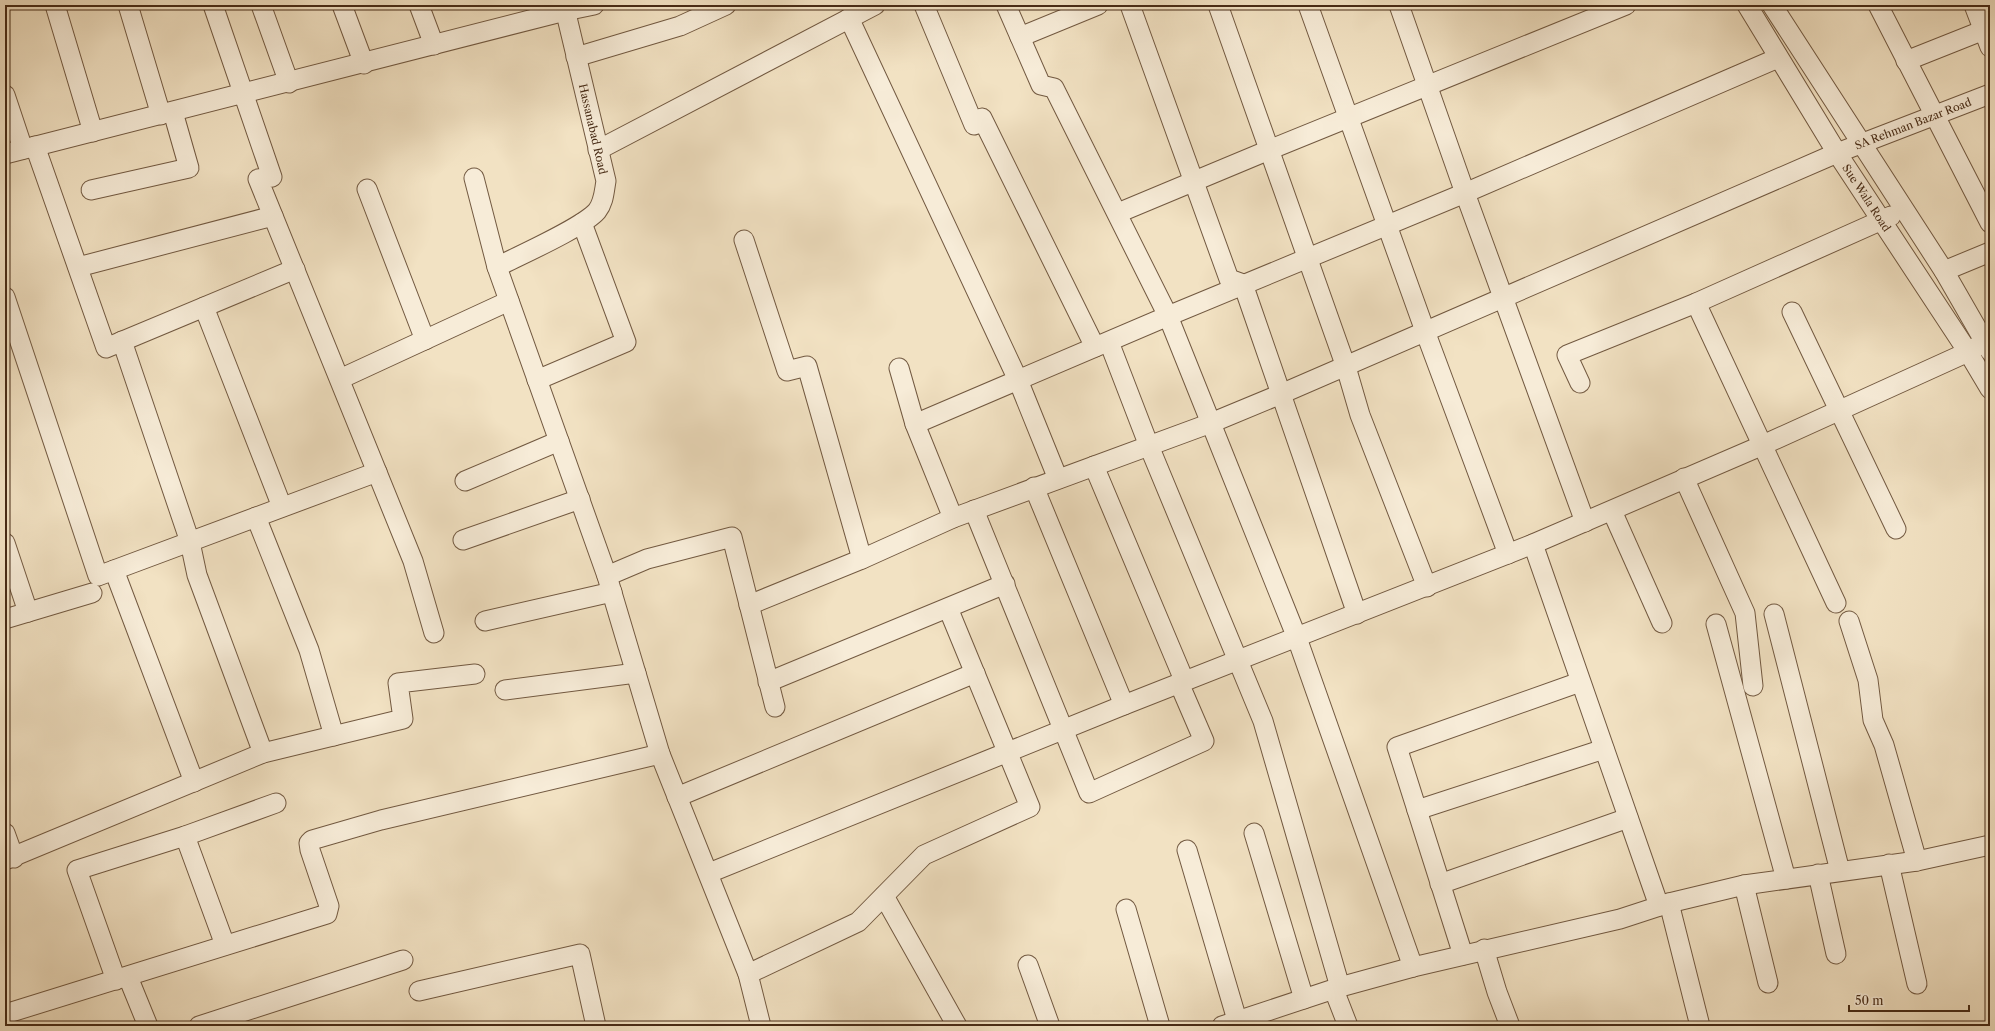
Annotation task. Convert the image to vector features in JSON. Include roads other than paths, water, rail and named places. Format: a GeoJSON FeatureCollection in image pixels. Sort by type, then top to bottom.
{"type":"FeatureCollection","features":[{"type":"Feature","properties":{"kind":"street"},"geometry":{"type":"LineString","coordinates":[[55,5],[93,132]]}},
{"type":"Feature","properties":{"kind":"street"},"geometry":{"type":"LineString","coordinates":[[91,190],[189,168],[167,113],[128,5]]}},
{"type":"Feature","properties":{"kind":"street"},"geometry":{"type":"LineString","coordinates":[[213,5],[242,94],[272,177],[258,179],[413,561],[434,633]]}},
{"type":"Feature","properties":{"kind":"street"},"geometry":{"type":"LineString","coordinates":[[261,5],[289,83]]}},
{"type":"Feature","properties":{"kind":"street"},"geometry":{"type":"LineString","coordinates":[[342,5],[364,64]]}},
{"type":"Feature","properties":{"kind":"street"},"geometry":{"type":"LineString","coordinates":[[418,5],[434,45]]}},
{"type":"Feature","properties":{"kind":"street"},"geometry":{"type":"LineString","coordinates":[[21,150],[364,64],[565,8],[594,5]]}},
{"type":"Feature","properties":{"kind":"street"},"geometry":{"type":"LineString","coordinates":[[576,57],[680,26],[726,5]]}},
{"type":"Feature","properties":{"kind":"street"},"geometry":{"type":"LineString","coordinates":[[598,150],[875,5]]}},
{"type":"Feature","properties":{"kind":"street"},"geometry":{"type":"LineString","coordinates":[[924,5],[974,125],[982,118],[1102,345],[1149,446],[1238,659],[1263,721],[1348,1026]]}},
{"type":"Feature","properties":{"kind":"street"},"geometry":{"type":"LineString","coordinates":[[1006,5],[1042,85],[1054,88],[1118,213],[1168,316],[1297,638],[1413,967]]}},
{"type":"Feature","properties":{"kind":"street"},"geometry":{"type":"LineString","coordinates":[[1020,37],[1098,5]]}},
{"type":"Feature","properties":{"kind":"street"},"geometry":{"type":"LineString","coordinates":[[1130,5],[1192,182],[1229,279],[1243,284]]}},
{"type":"Feature","properties":{"kind":"street"},"geometry":{"type":"LineString","coordinates":[[1218,5],[1346,367],[1360,415],[1427,586]]}},
{"type":"Feature","properties":{"kind":"street"},"geometry":{"type":"LineString","coordinates":[[1308,5],[1425,331],[1508,554]]}},
{"type":"Feature","properties":{"kind":"street"},"geometry":{"type":"LineString","coordinates":[[1399,5],[1503,299],[1585,522]]}},
{"type":"Feature","properties":{"kind":"street"},"geometry":{"type":"LineString","coordinates":[[1118,213],[1348,117],[1626,5]]}},
{"type":"Feature","properties":{"kind":"street","name":"Sue Wala Road"},"geometry":{"type":"LineString","coordinates":[[1747,5],[1837,153],[1880,221],[1968,352],[1990,390]]}},
{"type":"Feature","properties":{"kind":"street"},"geometry":{"type":"LineString","coordinates":[[709,873],[1124,704],[1238,659],[1297,638],[1508,554],[1612,511],[1684,478],[1840,412],[1968,352],[1987,347],[1944,271],[1772,5]]}},
{"type":"Feature","properties":{"kind":"street"},"geometry":{"type":"LineString","coordinates":[[1878,5],[1990,223]]}},
{"type":"Feature","properties":{"kind":"street"},"geometry":{"type":"LineString","coordinates":[[1906,60],[1987,38],[1974,5]]}},
{"type":"Feature","properties":{"kind":"street","name":"Hassanabad Road"},"geometry":{"type":"LineString","coordinates":[[497,267],[582,222],[596,211],[604,198],[606,181],[565,8]]}},
{"type":"Feature","properties":{"kind":"street"},"geometry":{"type":"LineString","coordinates":[[849,18],[1018,380],[1058,479]]}},
{"type":"Feature","properties":{"kind":"street"},"geometry":{"type":"LineString","coordinates":[[915,424],[1243,284],[1465,193],[1778,58]]}},
{"type":"Feature","properties":{"kind":"street","name":"SA Rehman Bazar Road"},"geometry":{"type":"LineString","coordinates":[[749,604],[862,559],[953,518],[1211,423],[1346,367],[1425,331],[1503,299],[1837,153],[1990,94]]}},
{"type":"Feature","properties":{"kind":"street"},"geometry":{"type":"LineString","coordinates":[[5,95],[21,150],[78,268],[106,348],[295,269]]}},
{"type":"Feature","properties":{"kind":"street"},"geometry":{"type":"LineString","coordinates":[[474,178],[497,267],[609,584],[660,754],[709,873],[748,974],[761,1026]]}},
{"type":"Feature","properties":{"kind":"street"},"geometry":{"type":"LineString","coordinates":[[367,189],[425,340]]}},
{"type":"Feature","properties":{"kind":"street"},"geometry":{"type":"LineString","coordinates":[[1580,383],[1567,355],[1696,303],[1904,209]]}},
{"type":"Feature","properties":{"kind":"street"},"geometry":{"type":"LineString","coordinates":[[78,268],[273,216]]}},
{"type":"Feature","properties":{"kind":"street"},"geometry":{"type":"LineString","coordinates":[[537,380],[626,342],[582,222]]}},
{"type":"Feature","properties":{"kind":"street"},"geometry":{"type":"LineString","coordinates":[[744,240],[788,371],[807,366],[862,559]]}},
{"type":"Feature","properties":{"kind":"street"},"geometry":{"type":"LineString","coordinates":[[1944,271],[1990,252]]}},
{"type":"Feature","properties":{"kind":"street"},"geometry":{"type":"LineString","coordinates":[[1243,284],[1356,614]]}},
{"type":"Feature","properties":{"kind":"street"},"geometry":{"type":"LineString","coordinates":[[5,297],[98,576],[377,472]]}},
{"type":"Feature","properties":{"kind":"street"},"geometry":{"type":"LineString","coordinates":[[340,379],[509,300]]}},
{"type":"Feature","properties":{"kind":"street"},"geometry":{"type":"LineString","coordinates":[[1696,303],[1836,603]]}},
{"type":"Feature","properties":{"kind":"street"},"geometry":{"type":"LineString","coordinates":[[204,307],[282,507]]}},
{"type":"Feature","properties":{"kind":"street"},"geometry":{"type":"LineString","coordinates":[[1792,312],[1896,529]]}},
{"type":"Feature","properties":{"kind":"street"},"geometry":{"type":"LineString","coordinates":[[122,341],[190,542],[197,576],[263,753]]}},
{"type":"Feature","properties":{"kind":"street"},"geometry":{"type":"LineString","coordinates":[[899,368],[915,424],[953,518]]}},
{"type":"Feature","properties":{"kind":"street"},"geometry":{"type":"LineString","coordinates":[[465,481],[559,441]]}},
{"type":"Feature","properties":{"kind":"street"},"geometry":{"type":"LineString","coordinates":[[974,510],[1064,728],[1089,793],[1204,741],[1182,682],[1094,466]]}},
{"type":"Feature","properties":{"kind":"street"},"geometry":{"type":"LineString","coordinates":[[1684,478],[1745,613],[1753,686]]}},
{"type":"Feature","properties":{"kind":"street"},"geometry":{"type":"LineString","coordinates":[[1034,487],[1124,704]]}},
{"type":"Feature","properties":{"kind":"street"},"geometry":{"type":"LineString","coordinates":[[462,540],[580,499]]}},
{"type":"Feature","properties":{"kind":"street"},"geometry":{"type":"LineString","coordinates":[[1612,511],[1662,623]]}},
{"type":"Feature","properties":{"kind":"street"},"geometry":{"type":"LineString","coordinates":[[256,517],[309,650],[334,736]]}},
{"type":"Feature","properties":{"kind":"street"},"geometry":{"type":"LineString","coordinates":[[484,621],[609,584],[647,559],[732,537],[774,706]]}},
{"type":"Feature","properties":{"kind":"street"},"geometry":{"type":"LineString","coordinates":[[5,543],[28,612]]}},
{"type":"Feature","properties":{"kind":"street"},"geometry":{"type":"LineString","coordinates":[[1532,544],[1628,818],[1664,904],[1700,1026]]}},
{"type":"Feature","properties":{"kind":"street"},"geometry":{"type":"LineString","coordinates":[[114,570],[194,782]]}},
{"type":"Feature","properties":{"kind":"street"},"geometry":{"type":"LineString","coordinates":[[768,682],[1005,584]]}},
{"type":"Feature","properties":{"kind":"street"},"geometry":{"type":"LineString","coordinates":[[5,619],[92,593]]}},
{"type":"Feature","properties":{"kind":"street"},"geometry":{"type":"LineString","coordinates":[[748,974],[858,922],[924,855],[1030,807],[948,608]]}},
{"type":"Feature","properties":{"kind":"street"},"geometry":{"type":"LineString","coordinates":[[1774,614],[1840,871]]}},
{"type":"Feature","properties":{"kind":"street"},"geometry":{"type":"LineString","coordinates":[[1849,621],[1868,680],[1873,720],[1884,745],[1917,860]]}},
{"type":"Feature","properties":{"kind":"street"},"geometry":{"type":"LineString","coordinates":[[1716,624],[1786,879]]}},
{"type":"Feature","properties":{"kind":"street"},"geometry":{"type":"LineString","coordinates":[[505,690],[636,673]]}},
{"type":"Feature","properties":{"kind":"street"},"geometry":{"type":"LineString","coordinates":[[677,797],[975,673]]}},
{"type":"Feature","properties":{"kind":"street"},"geometry":{"type":"LineString","coordinates":[[5,833],[9,859],[263,753],[403,719],[398,683],[475,674]]}},
{"type":"Feature","properties":{"kind":"street"},"geometry":{"type":"LineString","coordinates":[[1463,955],[1397,747],[1580,682]]}},
{"type":"Feature","properties":{"kind":"street"},"geometry":{"type":"LineString","coordinates":[[1417,810],[1604,749]]}},
{"type":"Feature","properties":{"kind":"street"},"geometry":{"type":"LineString","coordinates":[[5,1014],[122,979],[225,945],[327,914],[329,906],[310,850],[309,843],[312,840],[381,820],[660,754]]}},
{"type":"Feature","properties":{"kind":"street"},"geometry":{"type":"LineString","coordinates":[[148,1026],[122,979],[77,870],[185,836],[276,803]]}},
{"type":"Feature","properties":{"kind":"street"},"geometry":{"type":"LineString","coordinates":[[1440,884],[1628,818]]}},
{"type":"Feature","properties":{"kind":"street"},"geometry":{"type":"LineString","coordinates":[[1254,833],[1304,999]]}},
{"type":"Feature","properties":{"kind":"street"},"geometry":{"type":"LineString","coordinates":[[185,836],[225,945]]}},
{"type":"Feature","properties":{"kind":"street"},"geometry":{"type":"LineString","coordinates":[[1187,850],[1229,1023],[1337,988],[1413,967],[1620,919],[1664,904],[1744,885],[1917,860],[1990,845]]}},
{"type":"Feature","properties":{"kind":"street"},"geometry":{"type":"LineString","coordinates":[[1888,864],[1917,984]]}},
{"type":"Feature","properties":{"kind":"street"},"geometry":{"type":"LineString","coordinates":[[1818,874],[1836,954]]}},
{"type":"Feature","properties":{"kind":"street"},"geometry":{"type":"LineString","coordinates":[[1744,885],[1768,983]]}},
{"type":"Feature","properties":{"kind":"street"},"geometry":{"type":"LineString","coordinates":[[884,896],[957,1026]]}},
{"type":"Feature","properties":{"kind":"street"},"geometry":{"type":"LineString","coordinates":[[1126,909],[1160,1026]]}},
{"type":"Feature","properties":{"kind":"street"},"geometry":{"type":"LineString","coordinates":[[1484,950],[1497,992],[1510,1026]]}},
{"type":"Feature","properties":{"kind":"street"},"geometry":{"type":"LineString","coordinates":[[419,990],[580,954],[596,1026]]}},
{"type":"Feature","properties":{"kind":"street"},"geometry":{"type":"LineString","coordinates":[[199,1026],[403,960]]}},
{"type":"Feature","properties":{"kind":"street"},"geometry":{"type":"LineString","coordinates":[[1028,965],[1050,1026]]}}]}
